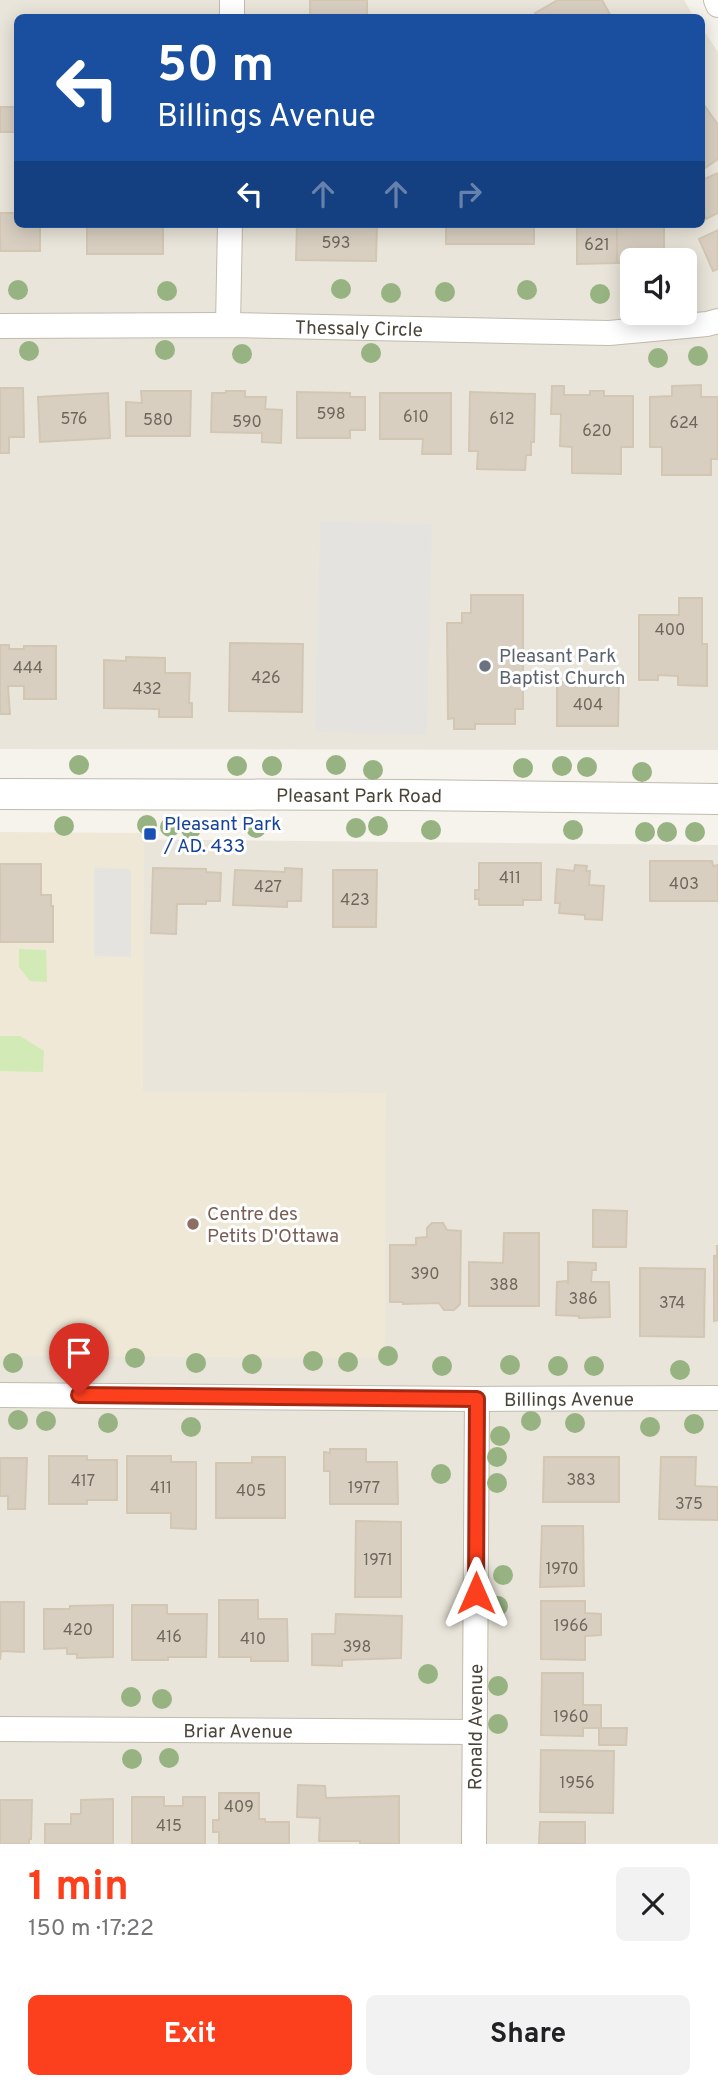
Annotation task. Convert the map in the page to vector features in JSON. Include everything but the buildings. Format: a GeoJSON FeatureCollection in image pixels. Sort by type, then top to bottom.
{"type":"FeatureCollection","features":[{"type":"Feature","properties":{"kind":"street"},"geometry":{"type":"LineString","coordinates":[[716,0],[718,5]]}},
{"type":"Feature","properties":{"kind":"street"},"geometry":{"type":"LineString","coordinates":[[229,326],[230,228]]}},
{"type":"Feature","properties":{"kind":"street","name":"Thessaly Circle"},"geometry":{"type":"LineString","coordinates":[[0,326],[229,326],[609,333],[718,321]]}},
{"type":"Feature","properties":{"kind":"street","name":"Pleasant Park Road"},"geometry":{"type":"LineString","coordinates":[[0,794],[718,799]]}},
{"type":"Feature","properties":{"kind":"street","name":"Billings Avenue"},"geometry":{"type":"LineString","coordinates":[[0,1395],[718,1398]]}},
{"type":"Feature","properties":{"kind":"street","name":"Ronald Avenue"},"geometry":{"type":"LineString","coordinates":[[474,1844],[477,1399]]}},
{"type":"Feature","properties":{"kind":"street","name":"Briar Avenue"},"geometry":{"type":"LineString","coordinates":[[0,1729],[475,1732]]}},
{"type":"Feature","properties":{"kind":"shaded area"},"geometry":{"type":"Polygon","coordinates":[[[0,0],[684,0],[692,14],[14,14],[14,228],[705,228],[705,32],[718,52],[718,750],[0,749],[0,0]]]}},
{"type":"Feature","properties":{"kind":"shaded area"},"geometry":{"type":"Polygon","coordinates":[[[320,521],[432,524],[427,735],[315,732],[320,521]]]}},
{"type":"Feature","properties":{"kind":"shaded area","name":"Centre des Petits D'Ottawa"},"geometry":{"type":"Polygon","coordinates":[[[0,832],[144,833],[143,1092],[386,1093],[385,1358],[0,1356],[0,832]]]}},
{"type":"Feature","properties":{"kind":"shaded area"},"geometry":{"type":"Polygon","coordinates":[[[0,838],[718,845],[718,1844],[0,1844],[0,838]]]}},
{"type":"Feature","properties":{"kind":"shaded area"},"geometry":{"type":"Polygon","coordinates":[[[94,868],[131,869],[131,957],[94,956],[94,868]]]}},
{"type":"Feature","properties":{"kind":"green space"},"geometry":{"type":"Polygon","coordinates":[[[19,949],[46,950],[47,982],[30,981],[19,967],[19,949]]]}},
{"type":"Feature","properties":{"kind":"green space"},"geometry":{"type":"Polygon","coordinates":[[[0,1036],[20,1036],[44,1051],[43,1072],[0,1071],[0,1036]]]}},
{"type":"Feature","properties":{"kind":"place","name":"Pleasant Park Baptist Church"},"geometry":{"type":"Point","coordinates":[485,666]}},
{"type":"Feature","properties":{"kind":"place","name":"Pleasant Park / AD. 433"},"geometry":{"type":"Point","coordinates":[150,834]}},
{"type":"Feature","properties":{"kind":"place","name":"Centre des Petits D'Ottawa"},"geometry":{"type":"Point","coordinates":[193,1224]}},
{"type":"Feature","properties":{"kind":"route"},"geometry":{"type":"LineString","coordinates":[[79,1395],[477,1399],[476,1593]]}}]}
